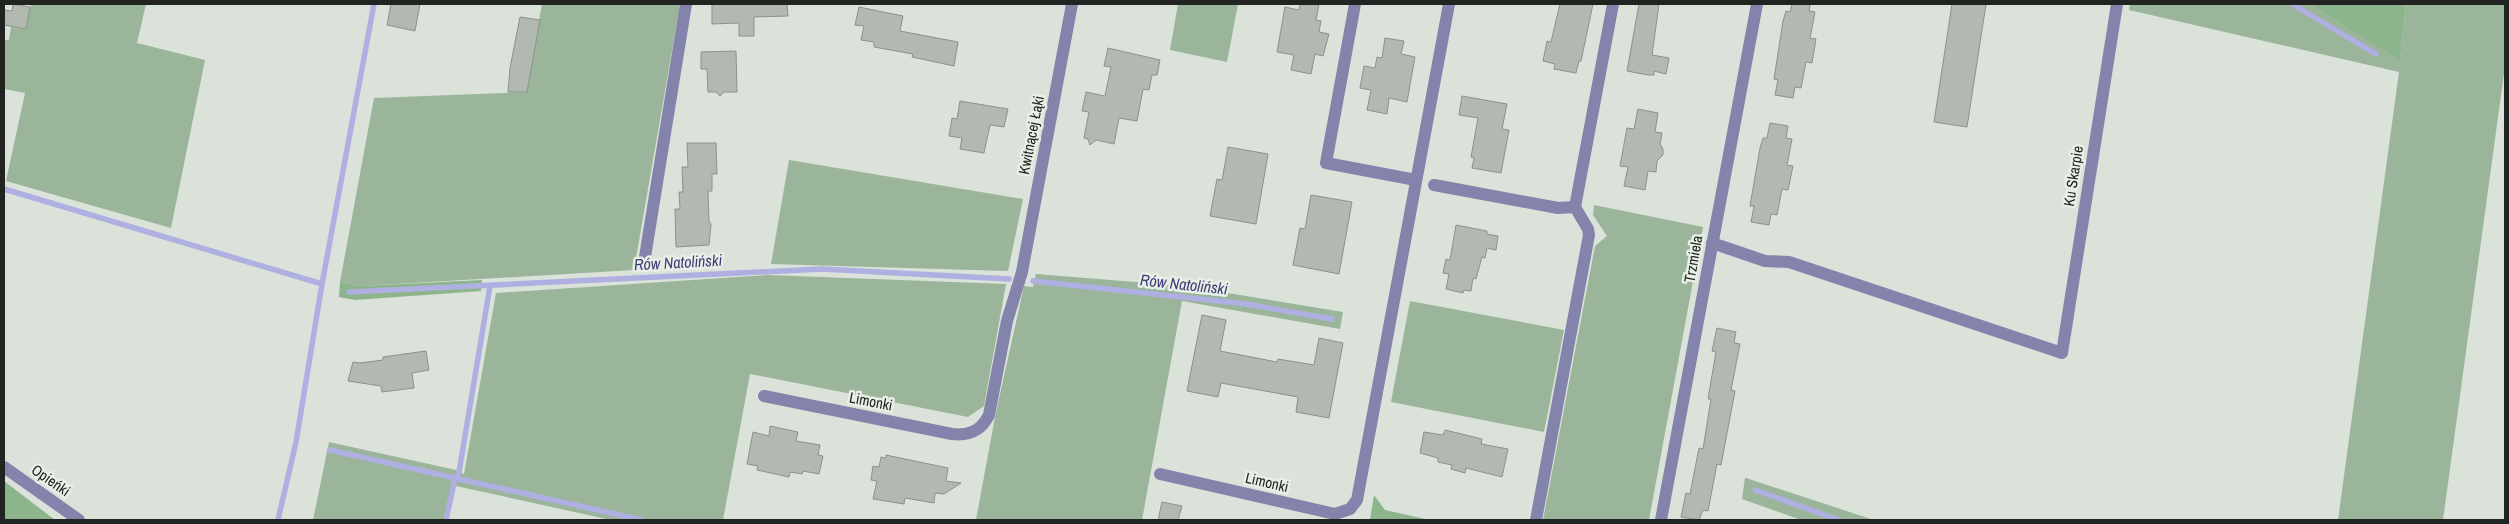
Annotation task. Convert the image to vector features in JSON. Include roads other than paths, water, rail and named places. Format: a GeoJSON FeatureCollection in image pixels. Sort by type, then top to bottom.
{"type":"FeatureCollection","features":[{"type":"Feature","properties":{"kind":"street"},"geometry":{"type":"LineString","coordinates":[[644,263],[686,4]]}},
{"type":"Feature","properties":{"kind":"street","name":"Kwitnącej Łąki"},"geometry":{"type":"LineString","coordinates":[[972,433],[986,422],[989,415],[1007,321],[1022,272],[1072,4]]}},
{"type":"Feature","properties":{"kind":"street"},"geometry":{"type":"LineString","coordinates":[[1355,4],[1326,164],[1416,180],[1449,4]]}},
{"type":"Feature","properties":{"kind":"street"},"geometry":{"type":"LineString","coordinates":[[1536,520],[1589,235],[1575,207],[1614,4]]}},
{"type":"Feature","properties":{"kind":"street","name":"Trzmiela"},"geometry":{"type":"LineString","coordinates":[[1661,520],[1757,4]]}},
{"type":"Feature","properties":{"kind":"street","name":"Ku Skarpie"},"geometry":{"type":"LineString","coordinates":[[1712,243],[1765,261],[1789,262],[2062,353],[2117,4]]}},
{"type":"Feature","properties":{"kind":"street","name":"Limonki"},"geometry":{"type":"LineString","coordinates":[[1160,474],[1334,514],[1350,509],[1359,496],[1416,180]]}},
{"type":"Feature","properties":{"kind":"street"},"geometry":{"type":"LineString","coordinates":[[1434,185],[1558,208],[1575,207]]}},
{"type":"Feature","properties":{"kind":"street","name":"Limonki"},"geometry":{"type":"LineString","coordinates":[[764,396],[952,434],[972,433]]}},
{"type":"Feature","properties":{"kind":"street","name":"Opieńki"},"geometry":{"type":"LineString","coordinates":[[4,467],[79,520]]}},
{"type":"Feature","properties":{"kind":"waterway","name":"Rów Natoliński"},"geometry":{"type":"LineString","coordinates":[[278,520],[296,442],[322,284],[374,4]]}},
{"type":"Feature","properties":{"kind":"waterway"},"geometry":{"type":"LineString","coordinates":[[2292,4],[2376,54]]}},
{"type":"Feature","properties":{"kind":"waterway"},"geometry":{"type":"LineString","coordinates":[[4,189],[322,284]]}},
{"type":"Feature","properties":{"kind":"waterway","name":"Rów Natoliński"},"geometry":{"type":"LineString","coordinates":[[349,292],[822,269],[1009,279]]}},
{"type":"Feature","properties":{"kind":"waterway","name":"Rów Natoliński"},"geometry":{"type":"LineString","coordinates":[[1033,281],[1246,304],[1332,319]]}},
{"type":"Feature","properties":{"kind":"waterway"},"geometry":{"type":"LineString","coordinates":[[446,520],[455,478],[459,472],[490,286]]}},
{"type":"Feature","properties":{"kind":"waterway"},"geometry":{"type":"LineString","coordinates":[[330,450],[642,520]]}},
{"type":"Feature","properties":{"kind":"waterway"},"geometry":{"type":"LineString","coordinates":[[1755,490],[1839,520]]}}]}
